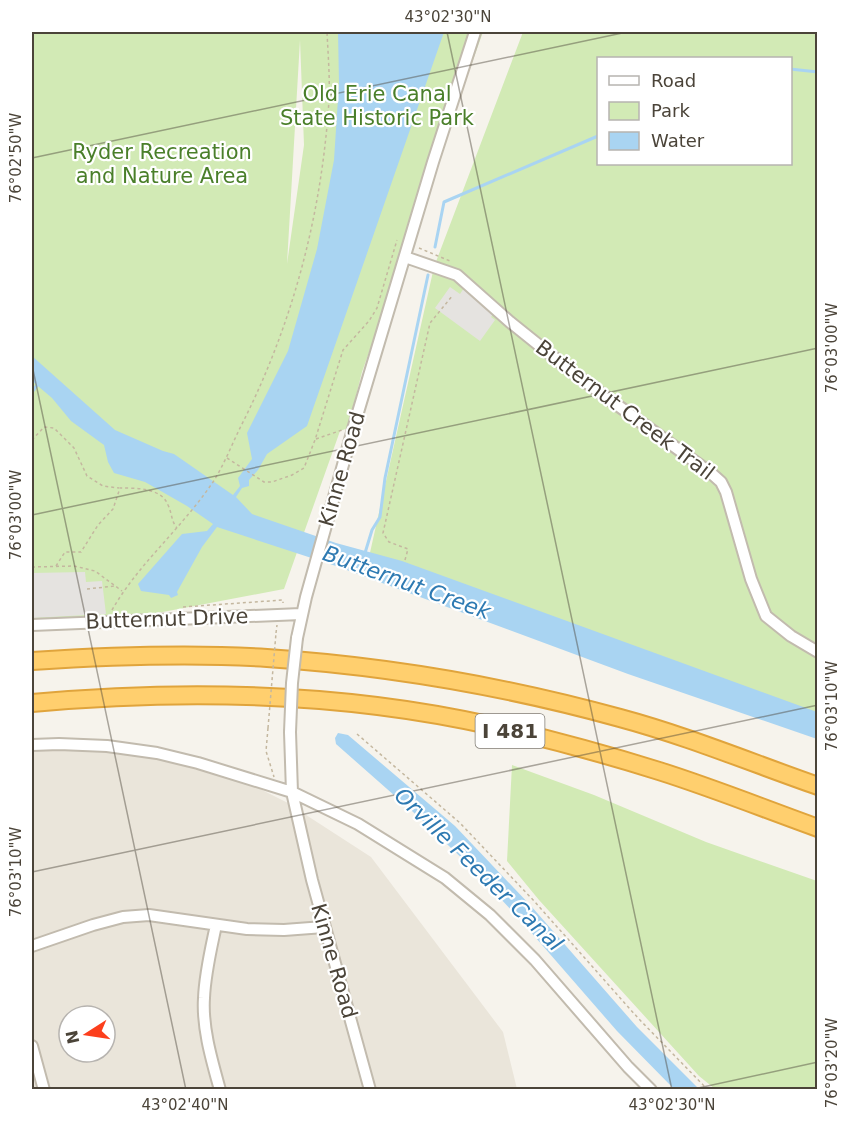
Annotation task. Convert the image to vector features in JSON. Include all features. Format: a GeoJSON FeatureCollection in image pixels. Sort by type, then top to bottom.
{"type":"FeatureCollection","features":[{"type":"Feature","properties":{"kind":"highway","name":"I 481"},"geometry":{"type":"LineString","coordinates":[[32,662],[173,655],[266,658],[366,666],[432,675],[530,695],[662,730],[818,786]]}},
{"type":"Feature","properties":{"kind":"highway","name":"I 481"},"geometry":{"type":"LineString","coordinates":[[32,703],[87,698],[189,695],[325,700],[407,711],[491,726],[660,771],[818,828]]}},
{"type":"Feature","properties":{"kind":"street","name":"Kinne Road"},"geometry":{"type":"LineString","coordinates":[[370,1089],[324,927],[292,792],[290,732],[292,683],[302,614],[332,503],[433,162],[475,32]]}},
{"type":"Feature","properties":{"kind":"street"},"geometry":{"type":"LineString","coordinates":[[405,257],[457,275]]}},
{"type":"Feature","properties":{"kind":"street","name":"Butternut Creek Trail"},"geometry":{"type":"LineString","coordinates":[[457,275],[510,322],[576,375],[721,482],[726,492],[751,579],[766,616],[791,636],[818,652]]}},
{"type":"Feature","properties":{"kind":"street","name":"Butternut Drive"},"geometry":{"type":"LineString","coordinates":[[32,625],[302,614]]}},
{"type":"Feature","properties":{"kind":"street"},"geometry":{"type":"LineString","coordinates":[[32,745],[89,745],[157,753],[220,769],[292,792],[358,824],[445,878],[490,915],[535,960],[628,1067],[651,1089]]}},
{"type":"Feature","properties":{"kind":"street"},"geometry":{"type":"LineString","coordinates":[[32,946],[123,917],[149,915],[247,929],[324,927]]}},
{"type":"Feature","properties":{"kind":"street"},"geometry":{"type":"LineString","coordinates":[[216,925],[207,969],[204,1000],[206,1029],[220,1089]]}},
{"type":"Feature","properties":{"kind":"street"},"geometry":{"type":"LineString","coordinates":[[32,1046],[44,1089]]}},
{"type":"Feature","properties":{"kind":"path"},"geometry":{"type":"LineString","coordinates":[[120,612],[110,613],[123,591],[188,516],[214,481],[257,395],[294,300],[305,262],[316,206],[329,98],[327,32]]}},
{"type":"Feature","properties":{"kind":"path"},"geometry":{"type":"LineString","coordinates":[[226,457],[264,482],[272,482],[304,468],[343,350],[369,321],[377,308],[397,240],[454,263],[457,275]]}},
{"type":"Feature","properties":{"kind":"path"},"geometry":{"type":"LineString","coordinates":[[405,560],[408,549],[389,542],[383,533],[430,323],[453,296]]}},
{"type":"Feature","properties":{"kind":"path"},"geometry":{"type":"LineString","coordinates":[[32,440],[44,428],[54,428],[74,447],[87,476],[103,486],[144,488],[159,495],[168,502],[173,523],[177,528]]}},
{"type":"Feature","properties":{"kind":"path"},"geometry":{"type":"LineString","coordinates":[[315,440],[342,430],[353,429]]}},
{"type":"Feature","properties":{"kind":"path"},"geometry":{"type":"LineString","coordinates":[[56,566],[65,552],[81,552],[87,545],[98,525],[113,509],[120,488]]}},
{"type":"Feature","properties":{"kind":"path"},"geometry":{"type":"LineString","coordinates":[[32,567],[74,566],[95,571],[123,591]]}},
{"type":"Feature","properties":{"kind":"path"},"geometry":{"type":"LineString","coordinates":[[87,589],[116,586]]}},
{"type":"Feature","properties":{"kind":"path"},"geometry":{"type":"LineString","coordinates":[[176,608],[283,600],[284,614]]}},
{"type":"Feature","properties":{"kind":"path"},"geometry":{"type":"LineString","coordinates":[[276,633],[266,751],[274,773],[276,788]]}},
{"type":"Feature","properties":{"kind":"path"},"geometry":{"type":"LineString","coordinates":[[357,734],[460,823],[535,902],[638,1018],[708,1089]]}},
{"type":"Feature","properties":{"kind":"shaded area"},"geometry":{"type":"Polygon","coordinates":[[[450,287],[460,294],[464,288],[495,311],[491,317],[495,320],[480,341],[435,308],[450,287]]]}},
{"type":"Feature","properties":{"kind":"shaded area"},"geometry":{"type":"Polygon","coordinates":[[[85,572],[86,582],[102,581],[106,614],[32,618],[32,573],[85,572]]]}},
{"type":"Feature","properties":{"kind":"shaded area"},"geometry":{"type":"Polygon","coordinates":[[[32,745],[89,745],[220,769],[286,802],[371,857],[503,1032],[517,1089],[32,1089],[32,745]]]}},
{"type":"Feature","properties":{"kind":"green space","name":"Ryder Recreation and Nature Area"},"geometry":{"type":"Polygon","coordinates":[[[32,32],[483,32],[362,372],[348,428],[340,431],[284,589],[105,623],[32,625],[32,32]],[[300,40],[287,264],[304,145],[300,40]]]}},
{"type":"Feature","properties":{"kind":"green space"},"geometry":{"type":"Polygon","coordinates":[[[523,32],[817,32],[817,729],[367,566],[434,267],[523,32]]]}},
{"type":"Feature","properties":{"kind":"green space"},"geometry":{"type":"Polygon","coordinates":[[[512,765],[594,795],[706,842],[817,881],[817,1089],[715,1089],[699,1076],[539,900],[507,861],[512,765]]]}},
{"type":"Feature","properties":{"kind":"water","name":"Butternut Creek"},"geometry":{"type":"Polygon","coordinates":[[[338,32],[444,32],[307,426],[267,454],[249,480],[249,486],[242,488],[236,497],[252,514],[336,543],[402,561],[817,712],[817,739],[628,674],[336,566],[217,527],[202,547],[177,592],[178,595],[171,598],[169,595],[141,591],[138,584],[182,534],[207,531],[213,524],[145,482],[114,473],[108,462],[104,445],[71,421],[52,398],[32,381],[32,356],[115,430],[174,454],[233,495],[240,486],[238,478],[252,459],[247,433],[288,351],[317,249],[334,160],[339,83],[338,32]]]}},
{"type":"Feature","properties":{"kind":"water","name":"Orville Feeder Canal"},"geometry":{"type":"Polygon","coordinates":[[[338,733],[348,735],[455,826],[531,906],[637,1027],[699,1089],[674,1089],[617,1031],[516,915],[468,864],[336,744],[335,738],[338,733]]]}},
{"type":"Feature","properties":{"kind":"waterway"},"geometry":{"type":"LineString","coordinates":[[792,69],[818,72]]}},
{"type":"Feature","properties":{"kind":"waterway"},"geometry":{"type":"LineString","coordinates":[[435,247],[444,202],[597,136]]}},
{"type":"Feature","properties":{"kind":"waterway","name":"Butternut Creek"},"geometry":{"type":"LineString","coordinates":[[365,553],[372,530],[380,517],[385,478],[428,275]]}},
{"type":"Feature","properties":{"kind":"waterway"},"geometry":{"type":"LineString","coordinates":[[32,392],[38,384]]}},
{"type":"Feature","properties":{"kind":"park label","name":"Old Erie Canal State Historic Park"},"geometry":{"type":"Point","coordinates":[377,106]}}]}
